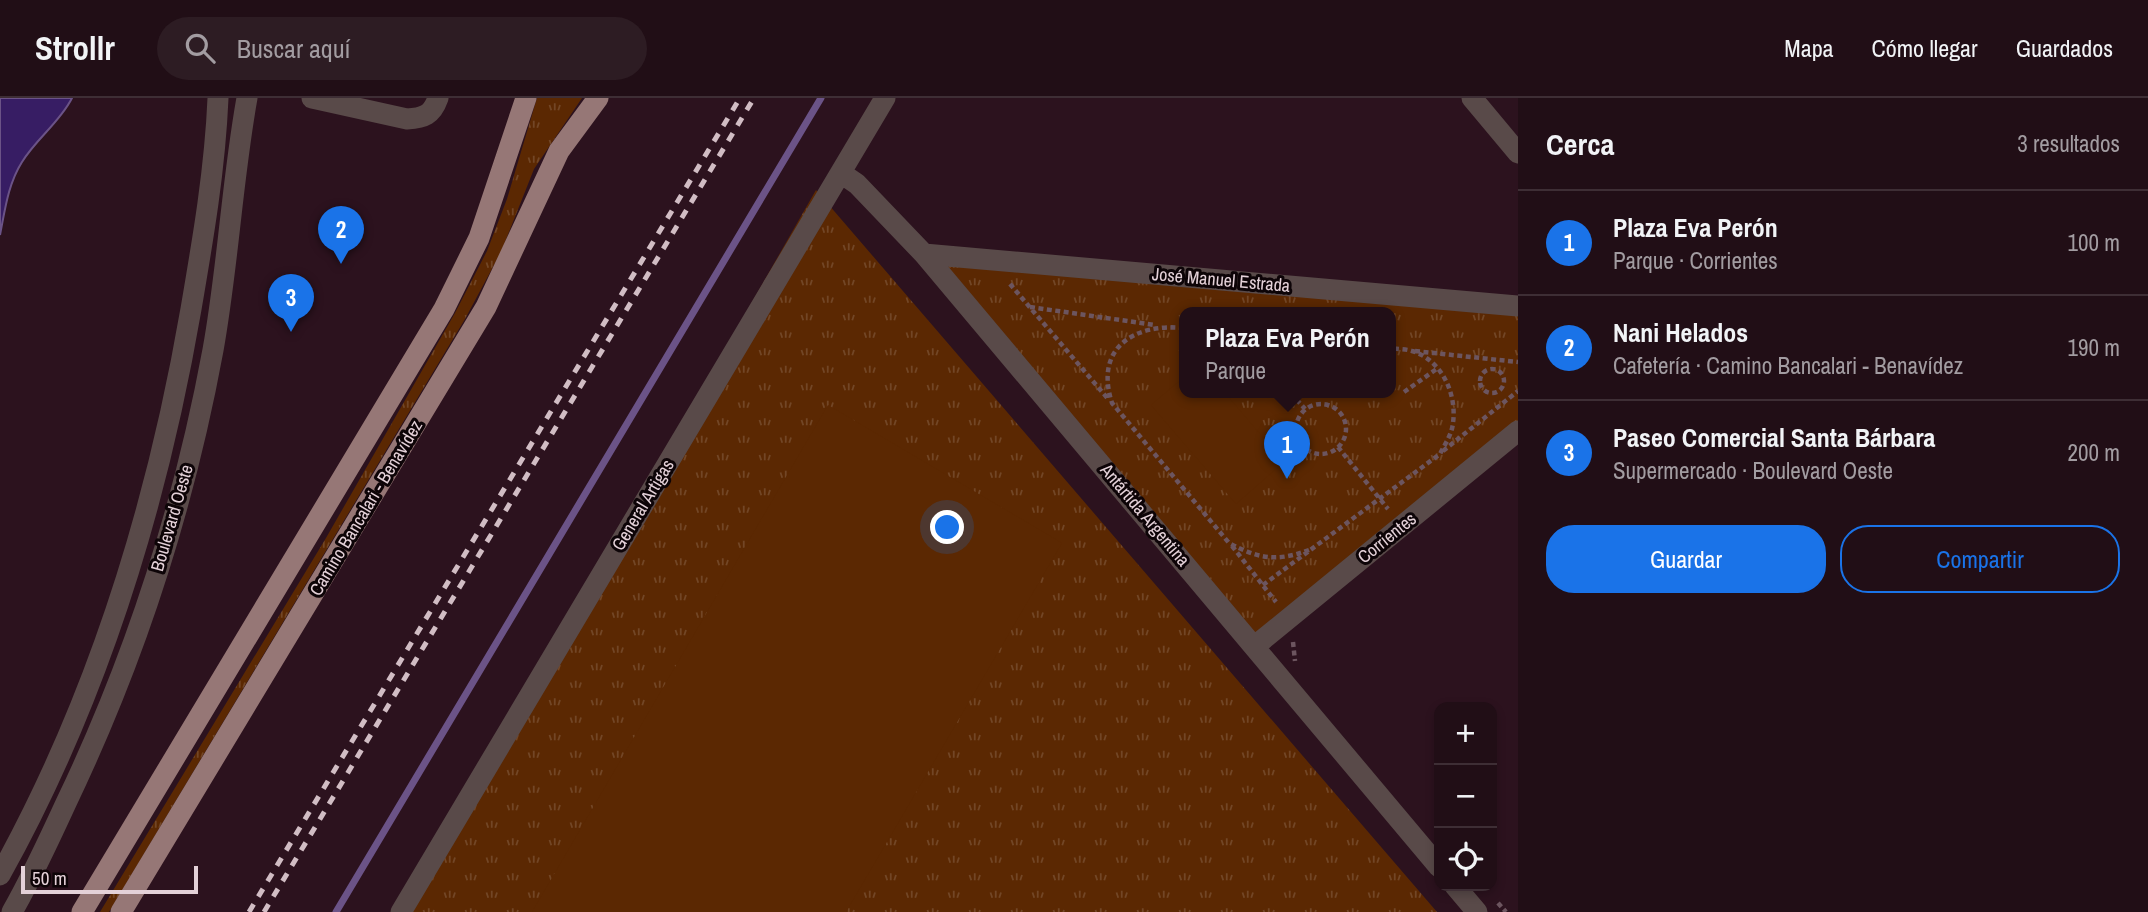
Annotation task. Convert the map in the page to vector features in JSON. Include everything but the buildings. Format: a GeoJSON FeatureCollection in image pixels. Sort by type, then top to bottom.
{"type":"FeatureCollection","features":[{"type":"Feature","properties":{"kind":"main road","name":"Camino Bancalari - Benavídez"},"geometry":{"type":"LineString","coordinates":[[82,912],[444,309],[479,238],[526,98]]}},
{"type":"Feature","properties":{"kind":"main road","name":"Camino Bancalari - Benavídez"},"geometry":{"type":"LineString","coordinates":[[121,912],[486,307],[559,151],[598,98]]}},
{"type":"Feature","properties":{"kind":"street","name":"Boulevard Oeste"},"geometry":{"type":"LineString","coordinates":[[0,875],[79,712],[124,590],[176,396],[207,219],[218,98]]}},
{"type":"Feature","properties":{"kind":"street","name":"Boulevard Oeste"},"geometry":{"type":"LineString","coordinates":[[12,912],[101,729],[134,643],[166,542],[199,423],[214,347],[247,98]]}},
{"type":"Feature","properties":{"kind":"street"},"geometry":{"type":"LineString","coordinates":[[312,98],[407,119],[422,118],[433,111],[438,98]]}},
{"type":"Feature","properties":{"kind":"street","name":"General Artigas"},"geometry":{"type":"LineString","coordinates":[[401,912],[885,98]]}},
{"type":"Feature","properties":{"kind":"street"},"geometry":{"type":"LineString","coordinates":[[1472,98],[1518,153]]}},
{"type":"Feature","properties":{"kind":"street","name":"Antártida Argentina"},"geometry":{"type":"LineString","coordinates":[[841,173],[857,184],[924,254],[1434,861]]}},
{"type":"Feature","properties":{"kind":"street","name":"José Manuel Estrada"},"geometry":{"type":"LineString","coordinates":[[924,254],[1518,306]]}},
{"type":"Feature","properties":{"kind":"street","name":"Corrientes"},"geometry":{"type":"LineString","coordinates":[[1255,646],[1518,431]]}},
{"type":"Feature","properties":{"kind":"street"},"geometry":{"type":"LineString","coordinates":[[160,460],[187,468]]}},
{"type":"Feature","properties":{"kind":"street"},"geometry":{"type":"LineString","coordinates":[[43,791],[66,804]]}},
{"type":"Feature","properties":{"kind":"street"},"geometry":{"type":"LineString","coordinates":[[1459,891],[1477,912]]}},
{"type":"Feature","properties":{"kind":"path"},"geometry":{"type":"LineString","coordinates":[[989,259],[1289,618]]}},
{"type":"Feature","properties":{"kind":"path"},"geometry":{"type":"LineString","coordinates":[[1030,307],[1179,327]]}},
{"type":"Feature","properties":{"kind":"path"},"geometry":{"type":"LineString","coordinates":[[1112,403],[1108,376],[1109,362],[1115,351],[1126,339],[1140,331],[1167,326]]}},
{"type":"Feature","properties":{"kind":"path"},"geometry":{"type":"LineString","coordinates":[[1396,349],[1518,362]]}},
{"type":"Feature","properties":{"kind":"path"},"geometry":{"type":"LineString","coordinates":[[1411,350],[1426,357],[1447,381],[1454,411],[1453,425],[1440,454]]}},
{"type":"Feature","properties":{"kind":"path"},"geometry":{"type":"LineString","coordinates":[[1491,369],[1492,359]]}},
{"type":"Feature","properties":{"kind":"path"},"geometry":{"type":"LineString","coordinates":[[1404,391],[1438,368]]}},
{"type":"Feature","properties":{"kind":"path"},"geometry":{"type":"LineString","coordinates":[[1491,369],[1499,371],[1504,384],[1498,392],[1489,393],[1480,384],[1484,372],[1491,369]]}},
{"type":"Feature","properties":{"kind":"path"},"geometry":{"type":"LineString","coordinates":[[1263,585],[1440,454],[1518,391]]}},
{"type":"Feature","properties":{"kind":"path"},"geometry":{"type":"LineString","coordinates":[[1498,392],[1505,401]]}},
{"type":"Feature","properties":{"kind":"path"},"geometry":{"type":"LineString","coordinates":[[1295,398],[1305,409]]}},
{"type":"Feature","properties":{"kind":"path"},"geometry":{"type":"LineString","coordinates":[[1315,404],[1324,404],[1339,411],[1346,427],[1338,447],[1322,455],[1301,445],[1295,429],[1297,420],[1305,409],[1315,404]]}},
{"type":"Feature","properties":{"kind":"path"},"geometry":{"type":"LineString","coordinates":[[1281,459],[1301,445]]}},
{"type":"Feature","properties":{"kind":"path"},"geometry":{"type":"LineString","coordinates":[[1338,447],[1401,526]]}},
{"type":"Feature","properties":{"kind":"path"},"geometry":{"type":"LineString","coordinates":[[1229,543],[1248,553],[1269,558],[1290,557],[1309,550]]}},
{"type":"Feature","properties":{"kind":"path"},"geometry":{"type":"LineString","coordinates":[[1293,641],[1295,661],[1304,671]]}},
{"type":"Feature","properties":{"kind":"green space"},"geometry":{"type":"Polygon","coordinates":[[[537,98],[582,98],[534,169],[501,252],[465,319],[109,912],[100,912],[326,538],[455,313],[487,251],[507,199],[537,98]]]}},
{"type":"Feature","properties":{"kind":"green space"},"geometry":{"type":"Polygon","coordinates":[[[816,190],[1437,912],[404,912],[816,190]]]}},
{"type":"Feature","properties":{"kind":"green space"},"geometry":{"type":"Polygon","coordinates":[[[924,254],[1518,306],[1518,431],[1255,646],[924,254]]]}},
{"type":"Feature","properties":{"kind":"green space"},"geometry":{"type":"Polygon","coordinates":[[[1179,381],[1179,398],[1229,398],[1284,462],[1236,504],[1151,405],[1179,381]]]}},
{"type":"Feature","properties":{"kind":"green space"},"geometry":{"type":"Polygon","coordinates":[[[828,405],[1062,543],[846,912],[532,912],[828,405]]]}},
{"type":"Feature","properties":{"kind":"shaded area"},"geometry":{"type":"Polygon","coordinates":[[[0,98],[72,98],[17,170],[0,235],[0,98]]]}},
{"type":"Feature","properties":{"kind":"waterway"},"geometry":{"type":"LineString","coordinates":[[336,912],[821,98]]}},
{"type":"Feature","properties":{"kind":"railway"},"geometry":{"type":"LineString","coordinates":[[249,912],[740,98]]}},
{"type":"Feature","properties":{"kind":"railway"},"geometry":{"type":"LineString","coordinates":[[264,912],[754,98]]}},
{"type":"Feature","properties":{"kind":"place","name":"Nani Helados"},"geometry":{"type":"Point","coordinates":[341,264]}},
{"type":"Feature","properties":{"kind":"place","name":"Paseo Comercial Santa Bárbara"},"geometry":{"type":"Point","coordinates":[291,332]}},
{"type":"Feature","properties":{"kind":"place","name":"Plaza Eva Perón"},"geometry":{"type":"Point","coordinates":[1287,479]}}]}
